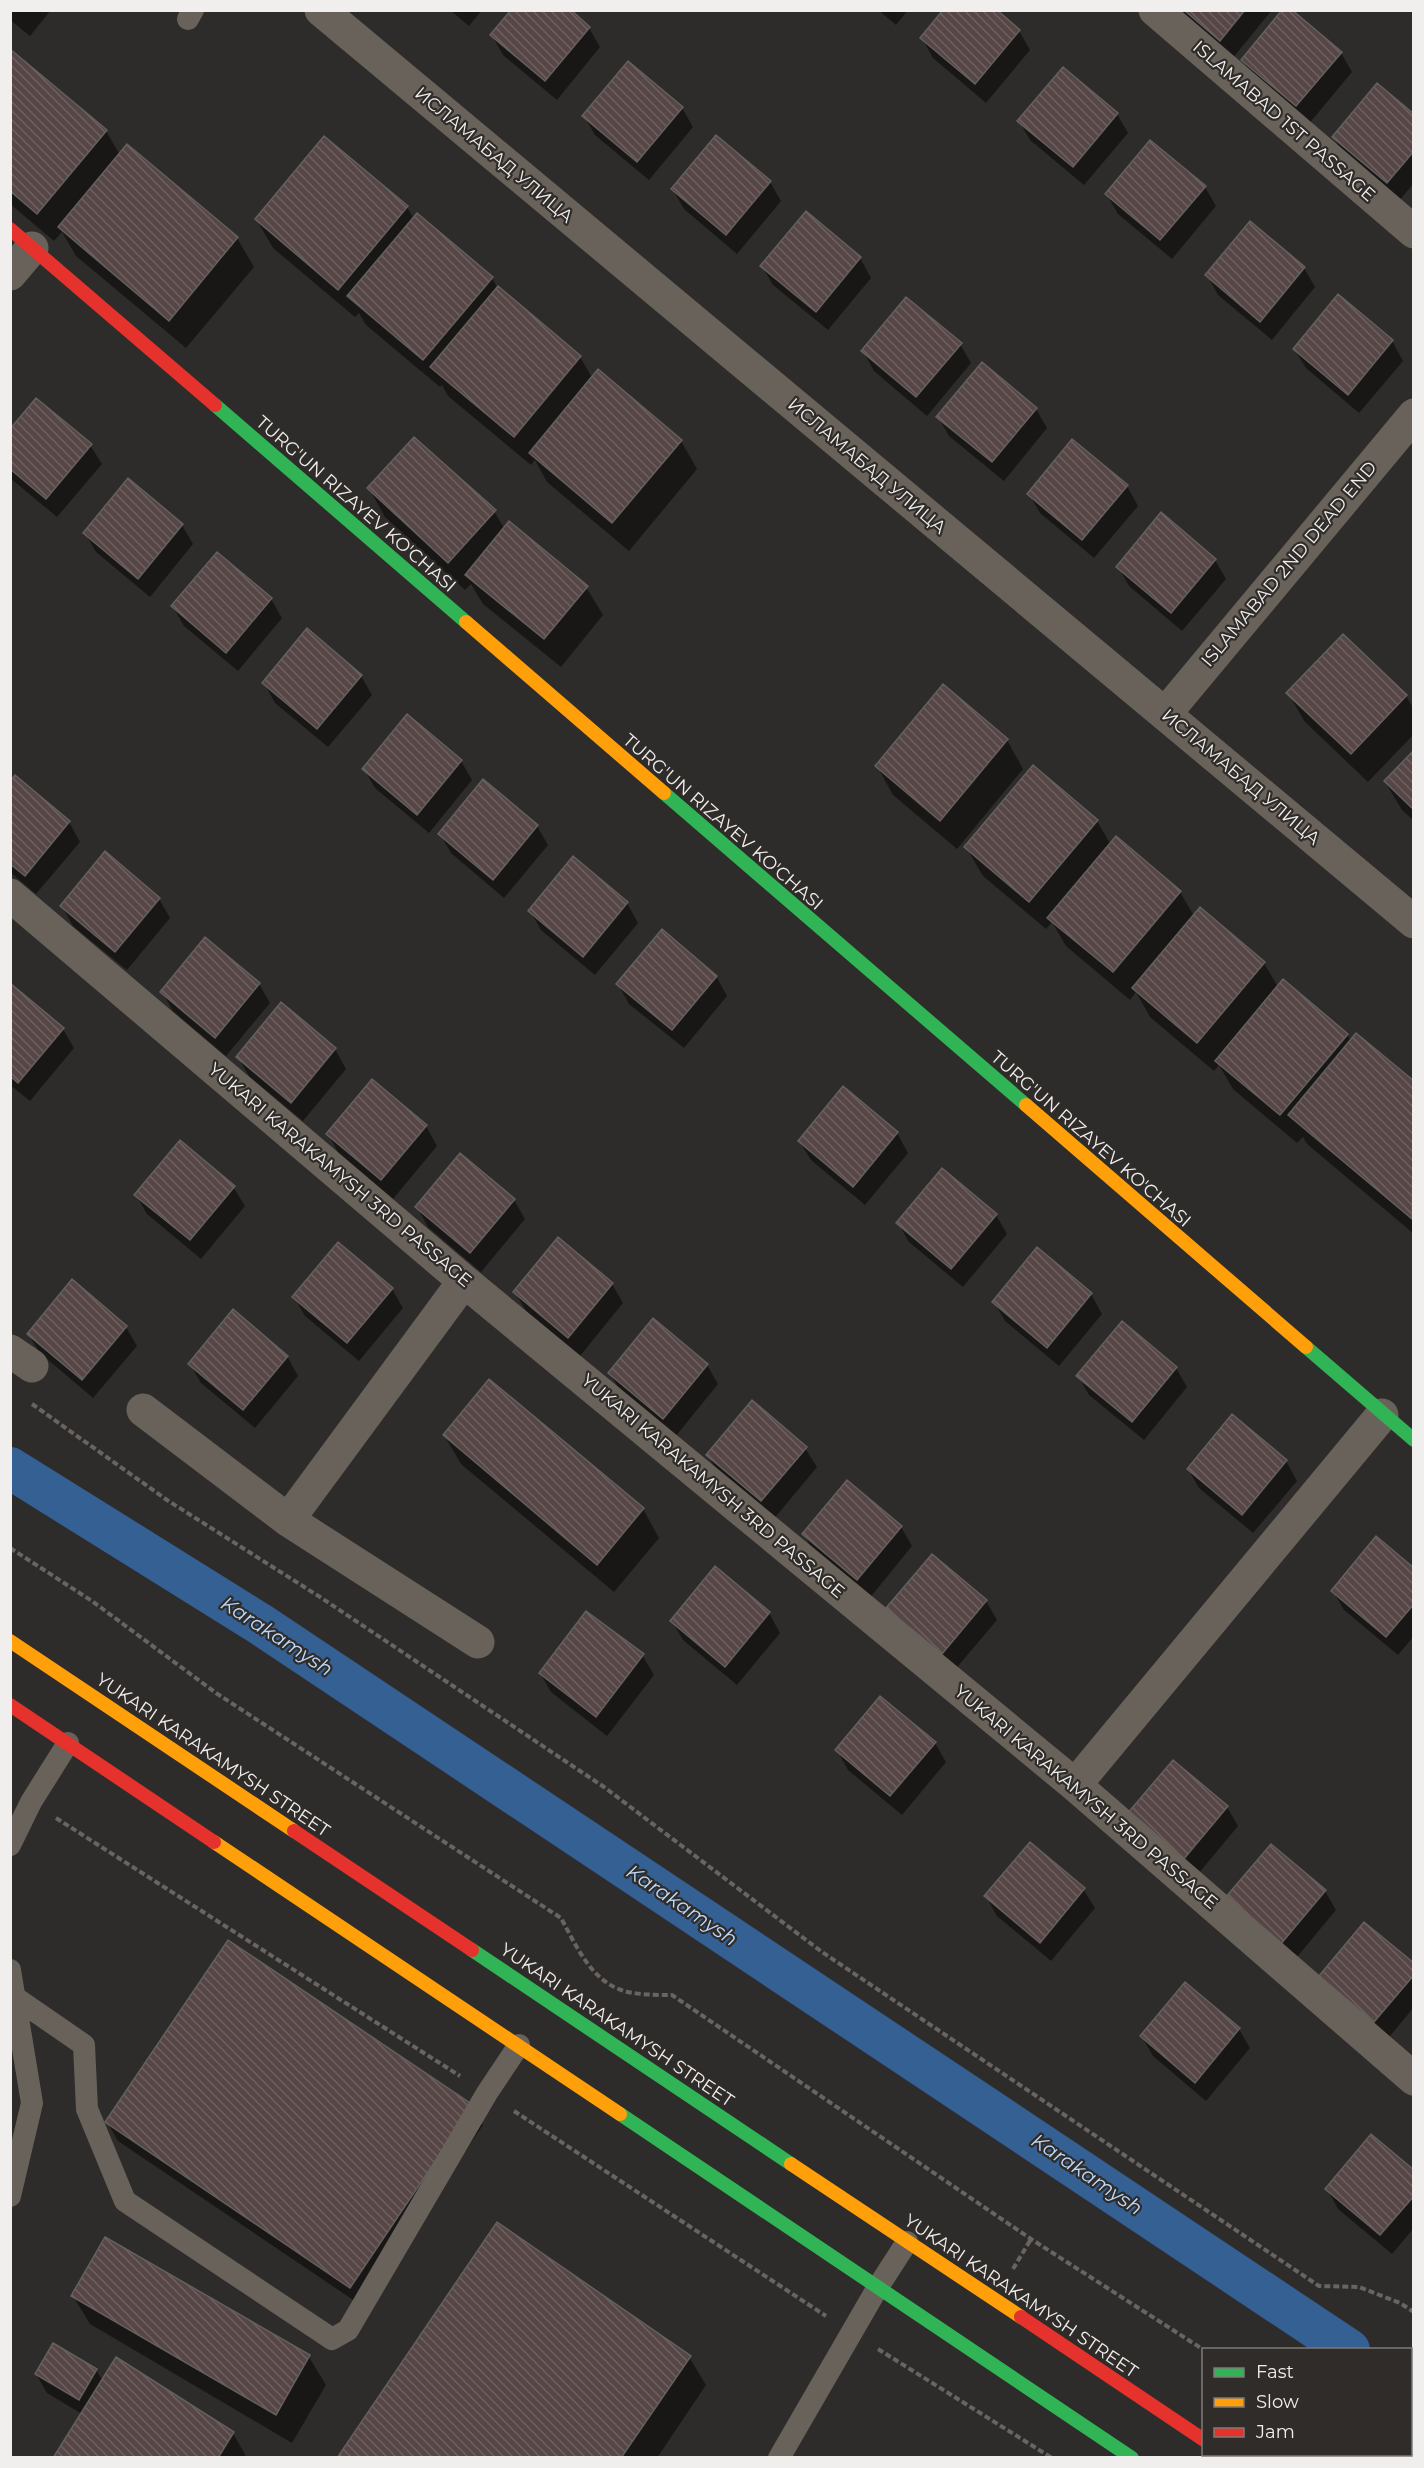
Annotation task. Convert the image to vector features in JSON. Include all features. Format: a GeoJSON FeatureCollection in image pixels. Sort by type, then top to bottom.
{"type":"FeatureCollection","features":[{"type":"Feature","properties":{"kind":"main road","name":"TURG'UN RIZAYEV KO'CHASI"},"geometry":{"type":"LineString","coordinates":[[21,238],[1413,1440]]}},
{"type":"Feature","properties":{"kind":"main road","name":"YUKARI KARAKAMYSH STREET"},"geometry":{"type":"LineString","coordinates":[[10,1641],[1202,2439]]}},
{"type":"Feature","properties":{"kind":"main road"},"geometry":{"type":"LineString","coordinates":[[10,1705],[1132,2457]]}},
{"type":"Feature","properties":{"kind":"street","name":"ИСЛАМАБАД УЛИЦА"},"geometry":{"type":"LineString","coordinates":[[321,10],[1413,922]]}},
{"type":"Feature","properties":{"kind":"street","name":"ISLAMABAD 1ST PASSAGE"},"geometry":{"type":"LineString","coordinates":[[1155,10],[1413,232]]}},
{"type":"Feature","properties":{"kind":"street"},"geometry":{"type":"LineString","coordinates":[[10,274],[21,238]]}},
{"type":"Feature","properties":{"kind":"street","name":"ISLAMABAD 2ND DEAD END"},"geometry":{"type":"LineString","coordinates":[[1165,714],[1413,415]]}},
{"type":"Feature","properties":{"kind":"street","name":"YUKARI KARAKAMYSH 3RD PASSAGE"},"geometry":{"type":"LineString","coordinates":[[10,895],[464,1281],[1075,1785],[1413,2079]]}},
{"type":"Feature","properties":{"kind":"street"},"geometry":{"type":"LineString","coordinates":[[288,1520],[464,1281]]}},
{"type":"Feature","properties":{"kind":"street"},"geometry":{"type":"LineString","coordinates":[[142,1410],[288,1520],[478,1642]]}},
{"type":"Feature","properties":{"kind":"street"},"geometry":{"type":"LineString","coordinates":[[1075,1785],[1382,1415]]}},
{"type":"Feature","properties":{"kind":"lane"},"geometry":{"type":"LineString","coordinates":[[10,1845],[31,1802],[68,1743]]}},
{"type":"Feature","properties":{"kind":"lane"},"geometry":{"type":"LineString","coordinates":[[10,1970],[32,2103],[10,2196]]}},
{"type":"Feature","properties":{"kind":"lane"},"geometry":{"type":"LineString","coordinates":[[14,1996],[84,2045],[87,2109],[125,2201],[332,2339],[348,2330],[487,2093],[519,2045]]}},
{"type":"Feature","properties":{"kind":"lane"},"geometry":{"type":"LineString","coordinates":[[779,2457],[878,2287],[907,2242]]}},
{"type":"Feature","properties":{"kind":"path"},"geometry":{"type":"LineString","coordinates":[[29,1402],[167,1500],[320,1597],[604,1787],[822,1952],[1319,2286],[1359,2286],[1400,2303],[1413,2312]]}},
{"type":"Feature","properties":{"kind":"path"},"geometry":{"type":"LineString","coordinates":[[10,1548],[92,1601],[216,1693],[561,1918],[584,1961],[603,1982],[632,1993],[672,1995],[1031,2239],[1202,2348]]}},
{"type":"Feature","properties":{"kind":"path"},"geometry":{"type":"LineString","coordinates":[[31,1802],[487,2093],[852,2333],[1052,2457]]}},
{"type":"Feature","properties":{"kind":"building"},"geometry":{"type":"Polygon","coordinates":[[[511,10],[571,10],[590,27],[545,81],[490,35],[511,10]]]}},
{"type":"Feature","properties":{"kind":"building"},"geometry":{"type":"Polygon","coordinates":[[[943,10],[997,10],[1020,30],[975,84],[920,38],[943,10]]]}},
{"type":"Feature","properties":{"kind":"building"},"geometry":{"type":"Polygon","coordinates":[[[1184,10],[1245,10],[1220,41],[1184,10]]]}},
{"type":"Feature","properties":{"kind":"building"},"geometry":{"type":"Polygon","coordinates":[[[1282,10],[1292,10],[1342,52],[1296,106],[1241,60],[1282,10]]]}},
{"type":"Feature","properties":{"kind":"building"},"geometry":{"type":"Polygon","coordinates":[[[10,49],[107,130],[37,214],[10,191],[10,49]]]}},
{"type":"Feature","properties":{"kind":"building"},"geometry":{"type":"Polygon","coordinates":[[[628,61],[683,107],[637,162],[582,116],[628,61]]]}},
{"type":"Feature","properties":{"kind":"building"},"geometry":{"type":"Polygon","coordinates":[[[1063,67],[1118,113],[1073,167],[1017,121],[1063,67]]]}},
{"type":"Feature","properties":{"kind":"building"},"geometry":{"type":"Polygon","coordinates":[[[1377,83],[1414,114],[1414,151],[1387,183],[1332,137],[1377,83]]]}},
{"type":"Feature","properties":{"kind":"building"},"geometry":{"type":"Polygon","coordinates":[[[716,135],[771,181],[726,235],[671,189],[716,135]]]}},
{"type":"Feature","properties":{"kind":"building"},"geometry":{"type":"Polygon","coordinates":[[[324,136],[408,206],[338,290],[255,219],[324,136]]]}},
{"type":"Feature","properties":{"kind":"building"},"geometry":{"type":"Polygon","coordinates":[[[1150,140],[1206,186],[1160,240],[1105,194],[1150,140]]]}},
{"type":"Feature","properties":{"kind":"building"},"geometry":{"type":"Polygon","coordinates":[[[127,144],[238,237],[169,321],[58,227],[127,144]]]}},
{"type":"Feature","properties":{"kind":"building"},"geometry":{"type":"Polygon","coordinates":[[[806,211],[861,257],[816,312],[760,266],[806,211]]]}},
{"type":"Feature","properties":{"kind":"building"},"geometry":{"type":"Polygon","coordinates":[[[417,213],[493,277],[423,360],[347,296],[417,213]]]}},
{"type":"Feature","properties":{"kind":"building"},"geometry":{"type":"Polygon","coordinates":[[[1250,221],[1305,267],[1260,322],[1205,275],[1250,221]]]}},
{"type":"Feature","properties":{"kind":"building"},"geometry":{"type":"Polygon","coordinates":[[[498,286],[581,356],[514,437],[430,367],[498,286]]]}},
{"type":"Feature","properties":{"kind":"building"},"geometry":{"type":"Polygon","coordinates":[[[1338,294],[1393,340],[1348,395],[1293,349],[1338,294]]]}},
{"type":"Feature","properties":{"kind":"building"},"geometry":{"type":"Polygon","coordinates":[[[906,297],[962,343],[916,397],[861,351],[906,297]]]}},
{"type":"Feature","properties":{"kind":"building"},"geometry":{"type":"Polygon","coordinates":[[[982,362],[1037,408],[992,462],[936,417],[982,362]]]}},
{"type":"Feature","properties":{"kind":"building"},"geometry":{"type":"Polygon","coordinates":[[[598,369],[682,440],[612,523],[529,453],[598,369]]]}},
{"type":"Feature","properties":{"kind":"building"},"geometry":{"type":"Polygon","coordinates":[[[36,398],[92,444],[46,499],[10,469],[10,429],[36,398]]]}},
{"type":"Feature","properties":{"kind":"building"},"geometry":{"type":"Polygon","coordinates":[[[414,437],[496,510],[448,563],[367,488],[414,437]]]}},
{"type":"Feature","properties":{"kind":"building"},"geometry":{"type":"Polygon","coordinates":[[[1072,439],[1128,485],[1082,540],[1027,494],[1072,439]]]}},
{"type":"Feature","properties":{"kind":"building"},"geometry":{"type":"Polygon","coordinates":[[[128,478],[183,524],[138,579],[83,533],[128,478]]]}},
{"type":"Feature","properties":{"kind":"building"},"geometry":{"type":"Polygon","coordinates":[[[1161,512],[1216,559],[1171,613],[1116,567],[1161,512]]]}},
{"type":"Feature","properties":{"kind":"building"},"geometry":{"type":"Polygon","coordinates":[[[509,521],[588,586],[544,639],[465,575],[509,521]]]}},
{"type":"Feature","properties":{"kind":"building"},"geometry":{"type":"Polygon","coordinates":[[[217,552],[272,598],[226,653],[171,606],[217,552]]]}},
{"type":"Feature","properties":{"kind":"building"},"geometry":{"type":"Polygon","coordinates":[[[307,628],[362,675],[317,729],[262,683],[307,628]]]}},
{"type":"Feature","properties":{"kind":"building"},"geometry":{"type":"Polygon","coordinates":[[[1343,634],[1407,695],[1351,754],[1286,693],[1343,634]]]}},
{"type":"Feature","properties":{"kind":"building"},"geometry":{"type":"Polygon","coordinates":[[[943,684],[1008,739],[940,821],[875,766],[943,684]]]}},
{"type":"Feature","properties":{"kind":"building"},"geometry":{"type":"Polygon","coordinates":[[[407,714],[462,760],[417,815],[362,769],[407,714]]]}},
{"type":"Feature","properties":{"kind":"building"},"geometry":{"type":"Polygon","coordinates":[[[1414,750],[1414,810],[1384,781],[1414,750]]]}},
{"type":"Feature","properties":{"kind":"building"},"geometry":{"type":"Polygon","coordinates":[[[1033,765],[1098,820],[1029,902],[964,847],[1033,765]]]}},
{"type":"Feature","properties":{"kind":"building"},"geometry":{"type":"Polygon","coordinates":[[[15,775],[70,821],[25,876],[10,864],[10,781],[15,775]]]}},
{"type":"Feature","properties":{"kind":"building"},"geometry":{"type":"Polygon","coordinates":[[[483,779],[538,825],[493,880],[438,834],[483,779]]]}},
{"type":"Feature","properties":{"kind":"building"},"geometry":{"type":"Polygon","coordinates":[[[1116,836],[1181,891],[1113,972],[1047,918],[1116,836]]]}},
{"type":"Feature","properties":{"kind":"building"},"geometry":{"type":"Polygon","coordinates":[[[105,851],[160,898],[115,952],[60,906],[105,851]]]}},
{"type":"Feature","properties":{"kind":"building"},"geometry":{"type":"Polygon","coordinates":[[[573,856],[628,902],[583,957],[528,911],[573,856]]]}},
{"type":"Feature","properties":{"kind":"building"},"geometry":{"type":"Polygon","coordinates":[[[1200,907],[1265,962],[1197,1043],[1132,988],[1200,907]]]}},
{"type":"Feature","properties":{"kind":"building"},"geometry":{"type":"Polygon","coordinates":[[[662,929],[717,976],[672,1030],[616,984],[662,929]]]}},
{"type":"Feature","properties":{"kind":"building"},"geometry":{"type":"Polygon","coordinates":[[[205,937],[260,983],[215,1038],[160,992],[205,937]]]}},
{"type":"Feature","properties":{"kind":"building"},"geometry":{"type":"Polygon","coordinates":[[[1283,979],[1348,1034],[1280,1115],[1215,1061],[1283,979]]]}},
{"type":"Feature","properties":{"kind":"building"},"geometry":{"type":"Polygon","coordinates":[[[10,983],[64,1028],[18,1083],[10,1076],[10,983]]]}},
{"type":"Feature","properties":{"kind":"building"},"geometry":{"type":"Polygon","coordinates":[[[281,1002],[336,1048],[291,1103],[236,1057],[281,1002]]]}},
{"type":"Feature","properties":{"kind":"building"},"geometry":{"type":"Polygon","coordinates":[[[1356,1033],[1414,1081],[1412,1219],[1288,1115],[1356,1033]]]}},
{"type":"Feature","properties":{"kind":"building"},"geometry":{"type":"Polygon","coordinates":[[[372,1079],[427,1125],[381,1180],[326,1134],[372,1079]]]}},
{"type":"Feature","properties":{"kind":"building"},"geometry":{"type":"Polygon","coordinates":[[[843,1086],[898,1132],[853,1187],[798,1141],[843,1086]]]}},
{"type":"Feature","properties":{"kind":"building"},"geometry":{"type":"Polygon","coordinates":[[[180,1140],[235,1186],[190,1240],[134,1195],[180,1140]]]}},
{"type":"Feature","properties":{"kind":"building"},"geometry":{"type":"Polygon","coordinates":[[[460,1153],[515,1199],[470,1253],[415,1207],[460,1153]]]}},
{"type":"Feature","properties":{"kind":"building"},"geometry":{"type":"Polygon","coordinates":[[[942,1168],[997,1214],[951,1269],[896,1223],[942,1168]]]}},
{"type":"Feature","properties":{"kind":"building"},"geometry":{"type":"Polygon","coordinates":[[[558,1237],[613,1283],[568,1338],[513,1292],[558,1237]]]}},
{"type":"Feature","properties":{"kind":"building"},"geometry":{"type":"Polygon","coordinates":[[[338,1242],[393,1288],[347,1343],[292,1297],[338,1242]]]}},
{"type":"Feature","properties":{"kind":"building"},"geometry":{"type":"Polygon","coordinates":[[[1037,1247],[1092,1293],[1047,1348],[992,1302],[1037,1247]]]}},
{"type":"Feature","properties":{"kind":"building"},"geometry":{"type":"Polygon","coordinates":[[[72,1279],[127,1326],[82,1380],[27,1334],[72,1279]]]}},
{"type":"Feature","properties":{"kind":"building"},"geometry":{"type":"Polygon","coordinates":[[[233,1309],[288,1356],[243,1410],[188,1364],[233,1309]]]}},
{"type":"Feature","properties":{"kind":"building"},"geometry":{"type":"Polygon","coordinates":[[[653,1318],[708,1364],[663,1419],[608,1373],[653,1318]]]}},
{"type":"Feature","properties":{"kind":"building"},"geometry":{"type":"Polygon","coordinates":[[[1122,1321],[1177,1367],[1132,1422],[1076,1376],[1122,1321]]]}},
{"type":"Feature","properties":{"kind":"building"},"geometry":{"type":"Polygon","coordinates":[[[489,1379],[644,1508],[597,1565],[443,1435],[489,1379]]]}},
{"type":"Feature","properties":{"kind":"building"},"geometry":{"type":"Polygon","coordinates":[[[752,1400],[807,1447],[761,1501],[706,1455],[752,1400]]]}},
{"type":"Feature","properties":{"kind":"building"},"geometry":{"type":"Polygon","coordinates":[[[1232,1414],[1287,1460],[1242,1515],[1187,1469],[1232,1414]]]}},
{"type":"Feature","properties":{"kind":"building"},"geometry":{"type":"Polygon","coordinates":[[[847,1480],[902,1526],[857,1580],[802,1534],[847,1480]]]}},
{"type":"Feature","properties":{"kind":"building"},"geometry":{"type":"Polygon","coordinates":[[[1376,1536],[1414,1568],[1414,1604],[1386,1637],[1331,1591],[1376,1536]]]}},
{"type":"Feature","properties":{"kind":"building"},"geometry":{"type":"Polygon","coordinates":[[[932,1554],[987,1600],[942,1654],[886,1608],[932,1554]]]}},
{"type":"Feature","properties":{"kind":"building"},"geometry":{"type":"Polygon","coordinates":[[[715,1566],[770,1612],[725,1667],[670,1621],[715,1566]]]}},
{"type":"Feature","properties":{"kind":"building"},"geometry":{"type":"Polygon","coordinates":[[[586,1611],[644,1654],[596,1717],[539,1673],[586,1611]]]}},
{"type":"Feature","properties":{"kind":"building"},"geometry":{"type":"Polygon","coordinates":[[[880,1696],[936,1742],[890,1796],[835,1750],[880,1696]]]}},
{"type":"Feature","properties":{"kind":"building"},"geometry":{"type":"Polygon","coordinates":[[[1173,1760],[1228,1806],[1183,1860],[1127,1814],[1173,1760]]]}},
{"type":"Feature","properties":{"kind":"building"},"geometry":{"type":"Polygon","coordinates":[[[1030,1842],[1085,1888],[1040,1943],[984,1896],[1030,1842]]]}},
{"type":"Feature","properties":{"kind":"building"},"geometry":{"type":"Polygon","coordinates":[[[1271,1844],[1326,1890],[1280,1945],[1225,1898],[1271,1844]]]}},
{"type":"Feature","properties":{"kind":"building"},"geometry":{"type":"Polygon","coordinates":[[[1364,1922],[1414,1963],[1414,1975],[1374,2022],[1319,1976],[1364,1922]]]}},
{"type":"Feature","properties":{"kind":"building"},"geometry":{"type":"Polygon","coordinates":[[[228,1940],[473,2105],[350,2288],[105,2122],[228,1940]]]}},
{"type":"Feature","properties":{"kind":"building"},"geometry":{"type":"Polygon","coordinates":[[[1185,1982],[1240,2028],[1195,2083],[1140,2036],[1185,1982]]]}},
{"type":"Feature","properties":{"kind":"building"},"geometry":{"type":"Polygon","coordinates":[[[1371,2134],[1414,2170],[1414,2196],[1380,2235],[1325,2189],[1371,2134]]]}},
{"type":"Feature","properties":{"kind":"building"},"geometry":{"type":"Polygon","coordinates":[[[497,2222],[691,2356],[621,2458],[337,2458],[497,2222]]]}},
{"type":"Feature","properties":{"kind":"building"},"geometry":{"type":"Polygon","coordinates":[[[105,2237],[310,2355],[276,2415],[71,2296],[105,2237]]]}},
{"type":"Feature","properties":{"kind":"building"},"geometry":{"type":"Polygon","coordinates":[[[53,2343],[97,2369],[79,2400],[35,2374],[53,2343]]]}},
{"type":"Feature","properties":{"kind":"building"},"geometry":{"type":"Polygon","coordinates":[[[116,2357],[234,2432],[218,2458],[53,2458],[116,2357]]]}},
{"type":"Feature","properties":{"kind":"waterway","name":"Karakamysh"},"geometry":{"type":"LineString","coordinates":[[10,1468],[260,1624],[1346,2348]]}},
{"type":"Feature","properties":{"kind":"traffic: fast"},"geometry":{"type":"LineString","coordinates":[[215,405],[466,622]]}},
{"type":"Feature","properties":{"kind":"traffic: fast"},"geometry":{"type":"LineString","coordinates":[[664,793],[1026,1105]]}},
{"type":"Feature","properties":{"kind":"traffic: fast"},"geometry":{"type":"LineString","coordinates":[[1306,1347],[1414,1440]]}},
{"type":"Feature","properties":{"kind":"traffic: fast"},"geometry":{"type":"LineString","coordinates":[[472,1950],[791,2164]]}},
{"type":"Feature","properties":{"kind":"traffic: fast"},"geometry":{"type":"LineString","coordinates":[[620,2114],[1132,2458]]}},
{"type":"Feature","properties":{"kind":"traffic: slow"},"geometry":{"type":"LineString","coordinates":[[466,622],[664,793]]}},
{"type":"Feature","properties":{"kind":"traffic: slow"},"geometry":{"type":"LineString","coordinates":[[1026,1105],[1306,1347]]}},
{"type":"Feature","properties":{"kind":"traffic: slow"},"geometry":{"type":"LineString","coordinates":[[10,1641],[294,1831]]}},
{"type":"Feature","properties":{"kind":"traffic: slow"},"geometry":{"type":"LineString","coordinates":[[214,1842],[620,2114]]}},
{"type":"Feature","properties":{"kind":"traffic: slow"},"geometry":{"type":"LineString","coordinates":[[791,2164],[1021,2317]]}},
{"type":"Feature","properties":{"kind":"traffic: jam"},"geometry":{"type":"LineString","coordinates":[[10,229],[215,405]]}},
{"type":"Feature","properties":{"kind":"traffic: jam"},"geometry":{"type":"LineString","coordinates":[[10,1705],[214,1842]]}},
{"type":"Feature","properties":{"kind":"traffic: jam"},"geometry":{"type":"LineString","coordinates":[[294,1831],[472,1950]]}},
{"type":"Feature","properties":{"kind":"traffic: jam"},"geometry":{"type":"LineString","coordinates":[[1021,2317],[1202,2439]]}}]}
